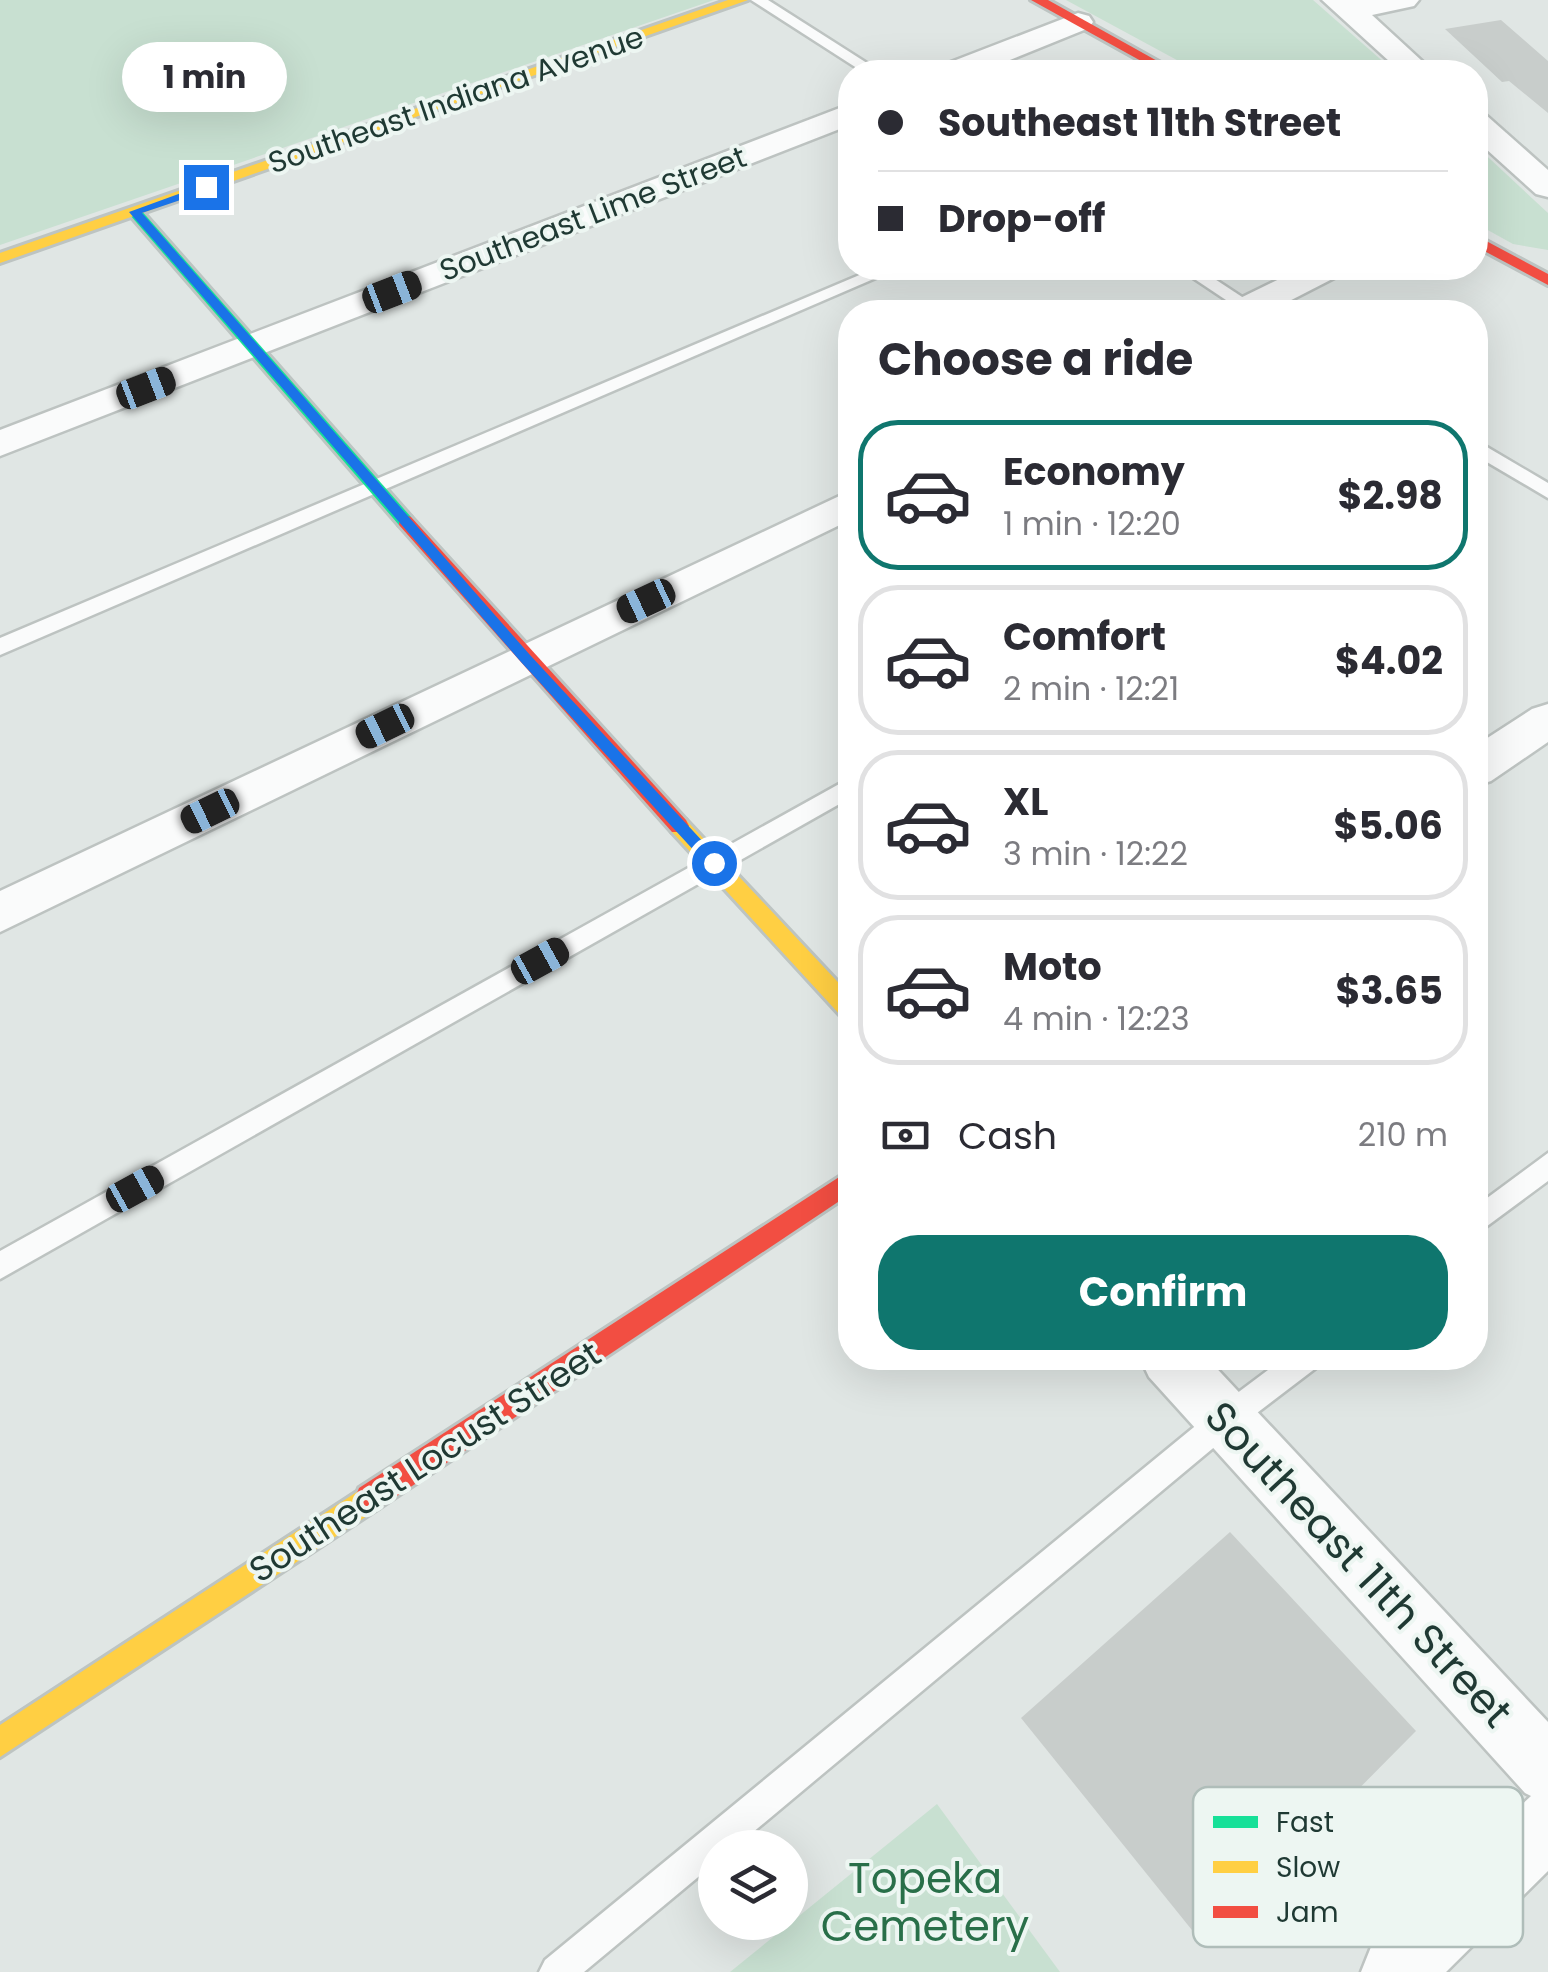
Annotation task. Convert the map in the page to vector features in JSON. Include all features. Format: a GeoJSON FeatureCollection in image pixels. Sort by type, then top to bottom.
{"type":"FeatureCollection","features":[{"type":"Feature","properties":{"kind":"street","name":"Southeast Indiana Avenue"},"geometry":{"type":"LineString","coordinates":[[0,258],[741,0]]}},
{"type":"Feature","properties":{"kind":"street"},"geometry":{"type":"LineString","coordinates":[[1038,0],[1148,60]]}},
{"type":"Feature","properties":{"kind":"street"},"geometry":{"type":"LineString","coordinates":[[1343,5],[1404,0]]}},
{"type":"Feature","properties":{"kind":"street"},"geometry":{"type":"LineString","coordinates":[[1343,5],[1405,60]]}},
{"type":"Feature","properties":{"kind":"street"},"geometry":{"type":"LineString","coordinates":[[984,60],[1078,22]]}},
{"type":"Feature","properties":{"kind":"street","name":"Southeast Lime Street"},"geometry":{"type":"LineString","coordinates":[[0,444],[838,119]]}},
{"type":"Feature","properties":{"kind":"street"},"geometry":{"type":"LineString","coordinates":[[1488,134],[1548,187]]}},
{"type":"Feature","properties":{"kind":"street"},"geometry":{"type":"LineString","coordinates":[[135,212],[526,659],[838,997]]}},
{"type":"Feature","properties":{"kind":"street"},"geometry":{"type":"LineString","coordinates":[[1488,247],[1546,277]]}},
{"type":"Feature","properties":{"kind":"street"},"geometry":{"type":"LineString","coordinates":[[1269,300],[1306,280]]}},
{"type":"Feature","properties":{"kind":"street"},"geometry":{"type":"LineString","coordinates":[[0,913],[838,510]]}},
{"type":"Feature","properties":{"kind":"street"},"geometry":{"type":"LineString","coordinates":[[1488,761],[1548,720]]}},
{"type":"Feature","properties":{"kind":"street","name":"Southeast Locust Street"},"geometry":{"type":"LineString","coordinates":[[0,1742],[838,1189]]}},
{"type":"Feature","properties":{"kind":"street","name":"Southeast 11th Street"},"geometry":{"type":"LineString","coordinates":[[1180,1370],[1548,1770]]}},
{"type":"Feature","properties":{"kind":"street"},"geometry":{"type":"LineString","coordinates":[[1523,1848],[1548,1823]]}},
{"type":"Feature","properties":{"kind":"street"},"geometry":{"type":"LineString","coordinates":[[1396,1972],[1422,1947]]}},
{"type":"Feature","properties":{"kind":"lane"},"geometry":{"type":"LineString","coordinates":[[758,0],[854,60]]}},
{"type":"Feature","properties":{"kind":"lane"},"geometry":{"type":"LineString","coordinates":[[0,647],[861,280]]}},
{"type":"Feature","properties":{"kind":"lane"},"geometry":{"type":"LineString","coordinates":[[1204,280],[1233,300]]}},
{"type":"Feature","properties":{"kind":"lane"},"geometry":{"type":"LineString","coordinates":[[1488,454],[1548,492]]}},
{"type":"Feature","properties":{"kind":"lane"},"geometry":{"type":"LineString","coordinates":[[0,1266],[838,794]]}},
{"type":"Feature","properties":{"kind":"lane"},"geometry":{"type":"LineString","coordinates":[[1488,1213],[1548,1165]]}},
{"type":"Feature","properties":{"kind":"lane"},"geometry":{"type":"LineString","coordinates":[[557,1972],[1290,1370]]}},
{"type":"Feature","properties":{"kind":"green space"},"geometry":{"type":"Polygon","coordinates":[[[0,0],[714,0],[0,245],[0,0]]]}},
{"type":"Feature","properties":{"kind":"green space"},"geometry":{"type":"Polygon","coordinates":[[[1066,0],[1313,0],[1381,60],[1177,60],[1066,0]]]}},
{"type":"Feature","properties":{"kind":"green space"},"geometry":{"type":"Polygon","coordinates":[[[1488,157],[1548,213],[1548,250],[1513,244],[1488,230],[1488,157]]]}},
{"type":"Feature","properties":{"kind":"green space","name":"Topeka Cemetery"},"geometry":{"type":"Polygon","coordinates":[[[937,1804],[1060,1972],[730,1972],[769,1940],[808,1940],[808,1909],[937,1804]]]}},
{"type":"Feature","properties":{"kind":"building"},"geometry":{"type":"Polygon","coordinates":[[[1501,20],[1548,61],[1548,113],[1509,81],[1502,82],[1488,69],[1488,60],[1478,60],[1445,29],[1501,20]]]}},
{"type":"Feature","properties":{"kind":"building"},"geometry":{"type":"Polygon","coordinates":[[[1230,1532],[1416,1731],[1361,1787],[1193,1787],[1193,1931],[1021,1718],[1230,1532]]]}},
{"type":"Feature","properties":{"kind":"traffic: fast"},"geometry":{"type":"LineString","coordinates":[[135,212],[405,521]]}},
{"type":"Feature","properties":{"kind":"traffic: slow"},"geometry":{"type":"LineString","coordinates":[[0,258],[741,0]]}},
{"type":"Feature","properties":{"kind":"traffic: slow"},"geometry":{"type":"LineString","coordinates":[[679,826],[838,997]]}},
{"type":"Feature","properties":{"kind":"traffic: slow"},"geometry":{"type":"LineString","coordinates":[[0,1742],[369,1498]]}},
{"type":"Feature","properties":{"kind":"traffic: jam"},"geometry":{"type":"LineString","coordinates":[[1038,0],[1148,60]]}},
{"type":"Feature","properties":{"kind":"traffic: jam"},"geometry":{"type":"LineString","coordinates":[[1488,247],[1548,280]]}},
{"type":"Feature","properties":{"kind":"traffic: jam"},"geometry":{"type":"LineString","coordinates":[[405,521],[679,826]]}},
{"type":"Feature","properties":{"kind":"traffic: jam"},"geometry":{"type":"LineString","coordinates":[[369,1498],[838,1189]]}},
{"type":"Feature","properties":{"kind":"route"},"geometry":{"type":"LineString","coordinates":[[206,187],[135,212],[526,659],[714,863]]}}]}
